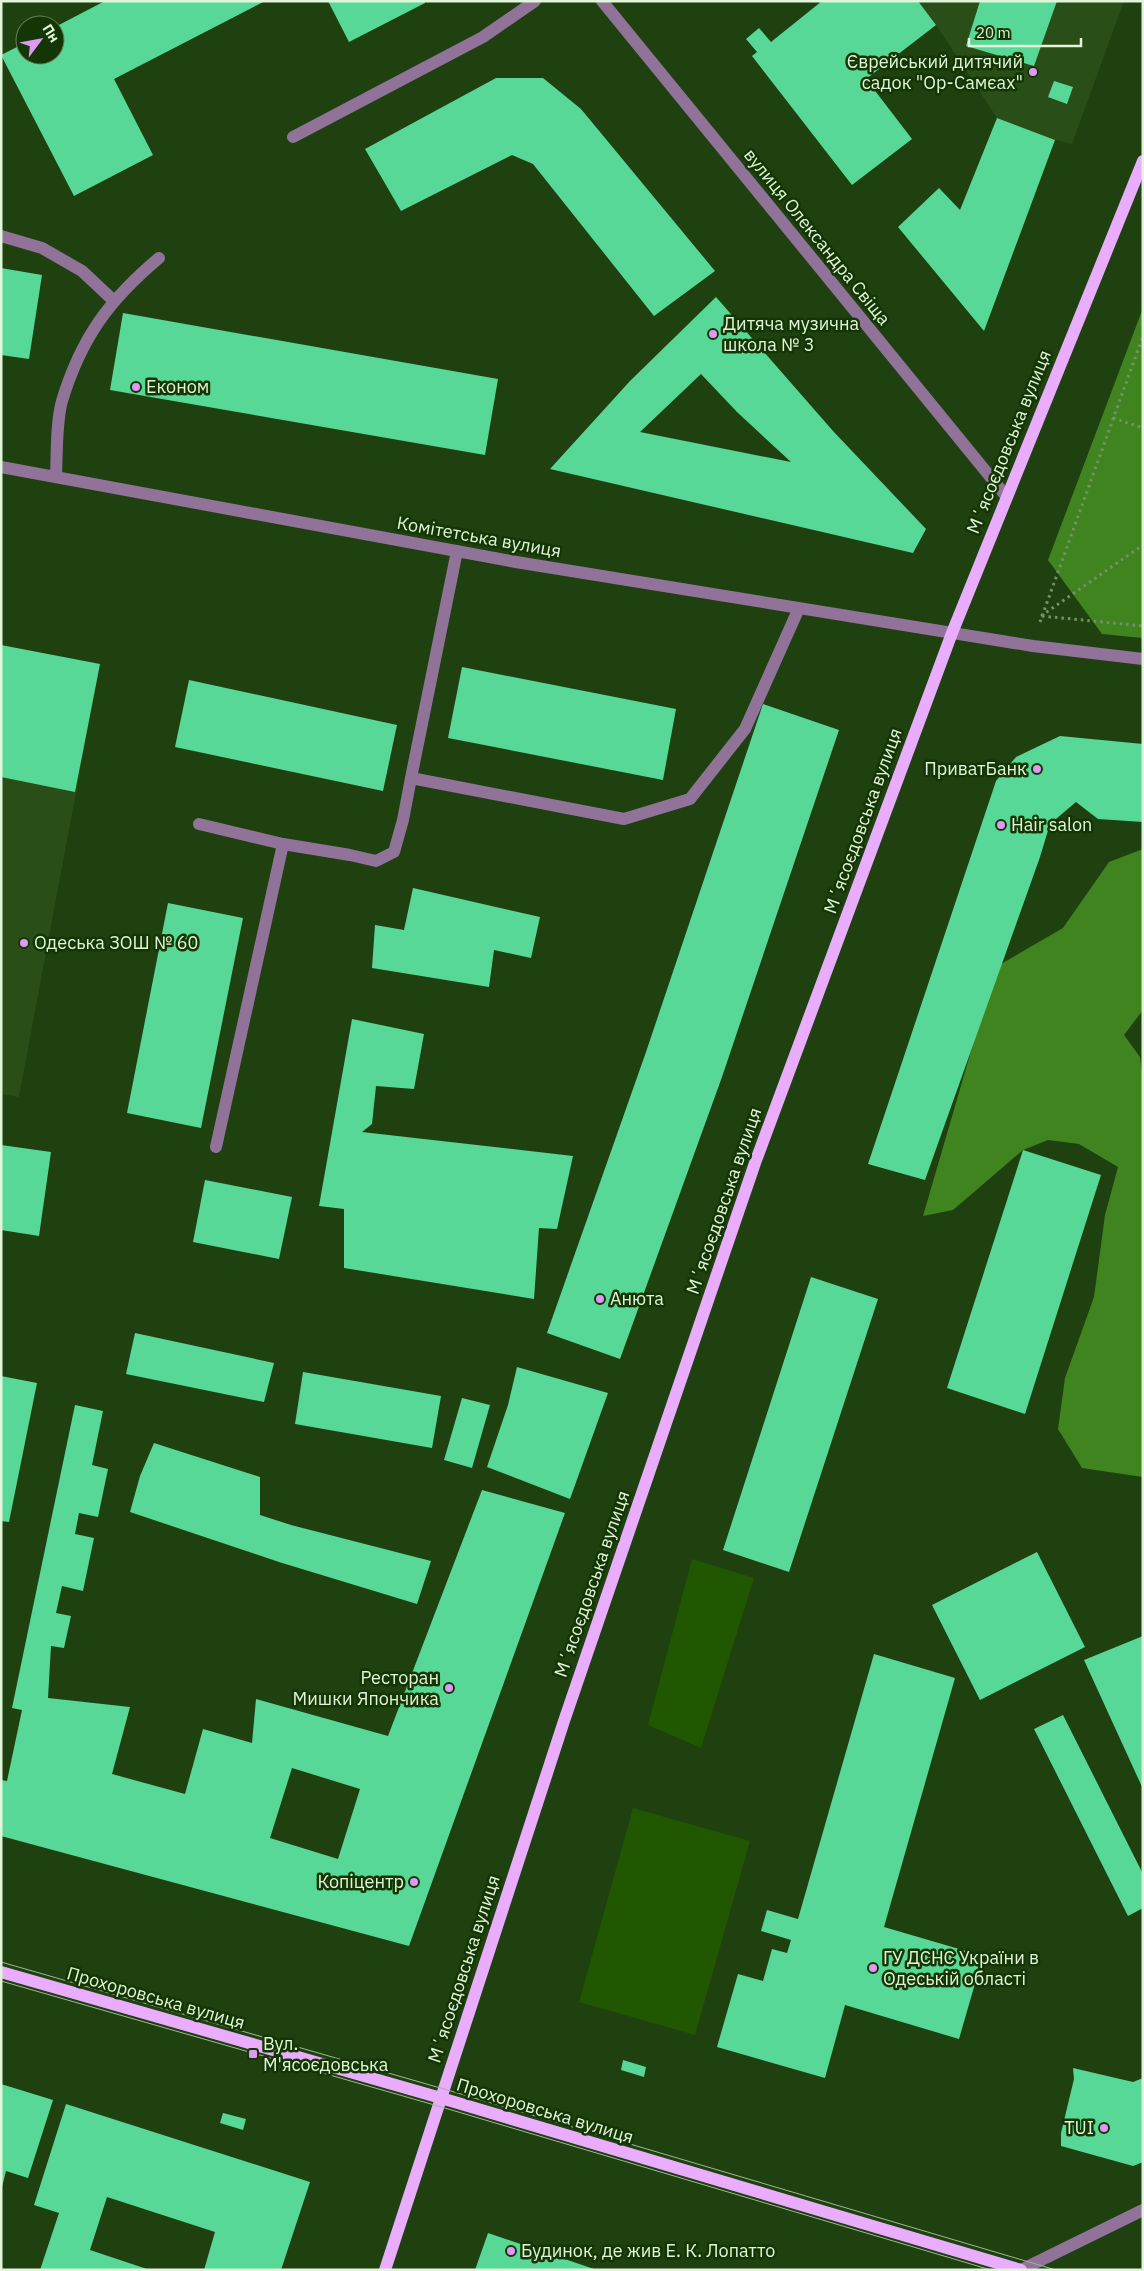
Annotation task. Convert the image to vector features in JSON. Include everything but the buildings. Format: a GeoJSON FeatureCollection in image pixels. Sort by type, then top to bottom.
{"type":"FeatureCollection","features":[{"type":"Feature","properties":{"kind":"main road","name":"Мʼясоєдовська вулиця"},"geometry":{"type":"LineString","coordinates":[[385,2270],[564,1721],[755,1163],[952,633],[1143,161]]}},
{"type":"Feature","properties":{"kind":"main road","name":"Прохоровська вулиця"},"geometry":{"type":"LineString","coordinates":[[1,1972],[441,2098],[990,2266],[1021,2270]]}},
{"type":"Feature","properties":{"kind":"street"},"geometry":{"type":"LineString","coordinates":[[293,136],[483,37],[535,1]]}},
{"type":"Feature","properties":{"kind":"street","name":"вулиця Олександра Свіща"},"geometry":{"type":"LineString","coordinates":[[602,1],[1006,496]]}},
{"type":"Feature","properties":{"kind":"street"},"geometry":{"type":"LineString","coordinates":[[1,236],[42,248],[82,271],[114,301]]}},
{"type":"Feature","properties":{"kind":"street"},"geometry":{"type":"LineString","coordinates":[[56,477],[62,402],[84,342],[114,301],[159,258]]}},
{"type":"Feature","properties":{"kind":"street","name":"Комітетська вулиця"},"geometry":{"type":"LineString","coordinates":[[1,467],[457,551],[1032,646],[1143,658]]}},
{"type":"Feature","properties":{"kind":"street"},"geometry":{"type":"LineString","coordinates":[[199,824],[283,844],[376,861],[394,852],[403,820],[457,551]]}},
{"type":"Feature","properties":{"kind":"street"},"geometry":{"type":"LineString","coordinates":[[411,778],[624,820],[690,799],[745,729],[799,608]]}},
{"type":"Feature","properties":{"kind":"street"},"geometry":{"type":"LineString","coordinates":[[216,1147],[283,844]]}},
{"type":"Feature","properties":{"kind":"street","name":"Прохоровська вулиця"},"geometry":{"type":"LineString","coordinates":[[1021,2270],[1143,2210]]}},
{"type":"Feature","properties":{"kind":"path"},"geometry":{"type":"LineString","coordinates":[[1041,616],[1143,336]]}},
{"type":"Feature","properties":{"kind":"path"},"geometry":{"type":"LineString","coordinates":[[1113,418],[1143,428]]}},
{"type":"Feature","properties":{"kind":"path"},"geometry":{"type":"LineString","coordinates":[[1138,426],[1143,423]]}},
{"type":"Feature","properties":{"kind":"path"},"geometry":{"type":"LineString","coordinates":[[1041,616],[1143,545]]}},
{"type":"Feature","properties":{"kind":"path"},"geometry":{"type":"LineString","coordinates":[[1041,616],[1143,626]]}},
{"type":"Feature","properties":{"kind":"shaded area","name":"Єврейський дитячий садок \"Ор-Самєах\""},"geometry":{"type":"Polygon","coordinates":[[[918,1],[1124,1],[1072,144],[1055,140],[997,118],[918,1]]]}},
{"type":"Feature","properties":{"kind":"shaded area"},"geometry":{"type":"Polygon","coordinates":[[[1143,308],[1143,638],[1102,634],[1048,560],[1143,308]]]}},
{"type":"Feature","properties":{"kind":"shaded area","name":"Одеська ЗОШ № 60"},"geometry":{"type":"Polygon","coordinates":[[[1,645],[100,664],[19,1097],[1,1094],[1,645]]]}},
{"type":"Feature","properties":{"kind":"shaded area"},"geometry":{"type":"Polygon","coordinates":[[[1143,849],[1143,1010],[1124,1035],[1140,1057],[1143,1083],[1143,1477],[1082,1468],[1058,1429],[1065,1378],[1094,1297],[1105,1215],[1118,1167],[1079,1144],[1048,1140],[1023,1150],[953,1210],[923,1216],[974,1041],[1001,964],[1063,928],[1109,862],[1143,849]]]}},
{"type":"Feature","properties":{"kind":"shaded area"},"geometry":{"type":"Polygon","coordinates":[[[692,1559],[754,1578],[701,1748],[648,1725],[692,1559]]]}},
{"type":"Feature","properties":{"kind":"shaded area"},"geometry":{"type":"Polygon","coordinates":[[[633,1808],[750,1841],[695,2035],[579,2002],[633,1808]]]}},
{"type":"Feature","properties":{"kind":"tram line"},"geometry":{"type":"LineString","coordinates":[[1,1962],[444,2089],[1056,2270]]}},
{"type":"Feature","properties":{"kind":"tram line"},"geometry":{"type":"LineString","coordinates":[[1,1981],[438,2106],[991,2270]]}},
{"type":"Feature","properties":{"kind":"place","name":"Єврейський дитячий садок \"Ор-Самєах\""},"geometry":{"type":"Point","coordinates":[1033,72]}},
{"type":"Feature","properties":{"kind":"place","name":"Дитяча музична школа № 3"},"geometry":{"type":"Point","coordinates":[713,334]}},
{"type":"Feature","properties":{"kind":"place","name":"Економ"},"geometry":{"type":"Point","coordinates":[136,387]}},
{"type":"Feature","properties":{"kind":"place","name":"ПриватБанк"},"geometry":{"type":"Point","coordinates":[1037,769]}},
{"type":"Feature","properties":{"kind":"place","name":"Hair salon"},"geometry":{"type":"Point","coordinates":[1001,825]}},
{"type":"Feature","properties":{"kind":"place","name":"Одеська ЗОШ № 60"},"geometry":{"type":"Point","coordinates":[24,943]}},
{"type":"Feature","properties":{"kind":"place","name":"Анюта"},"geometry":{"type":"Point","coordinates":[600,1299]}},
{"type":"Feature","properties":{"kind":"place","name":"Ресторан Мишки Япончика"},"geometry":{"type":"Point","coordinates":[449,1688]}},
{"type":"Feature","properties":{"kind":"place","name":"Копіцентр"},"geometry":{"type":"Point","coordinates":[414,1882]}},
{"type":"Feature","properties":{"kind":"place","name":"ГУ ДСНС України в Одеській області"},"geometry":{"type":"Point","coordinates":[873,1968]}},
{"type":"Feature","properties":{"kind":"place","name":"Вул. М'ясоєдовська"},"geometry":{"type":"Point","coordinates":[253,2054]}},
{"type":"Feature","properties":{"kind":"place","name":"TUI"},"geometry":{"type":"Point","coordinates":[1104,2128]}},
{"type":"Feature","properties":{"kind":"place","name":"Будинок, де жив Е. К. Лопатто"},"geometry":{"type":"Point","coordinates":[511,2251]}}]}
